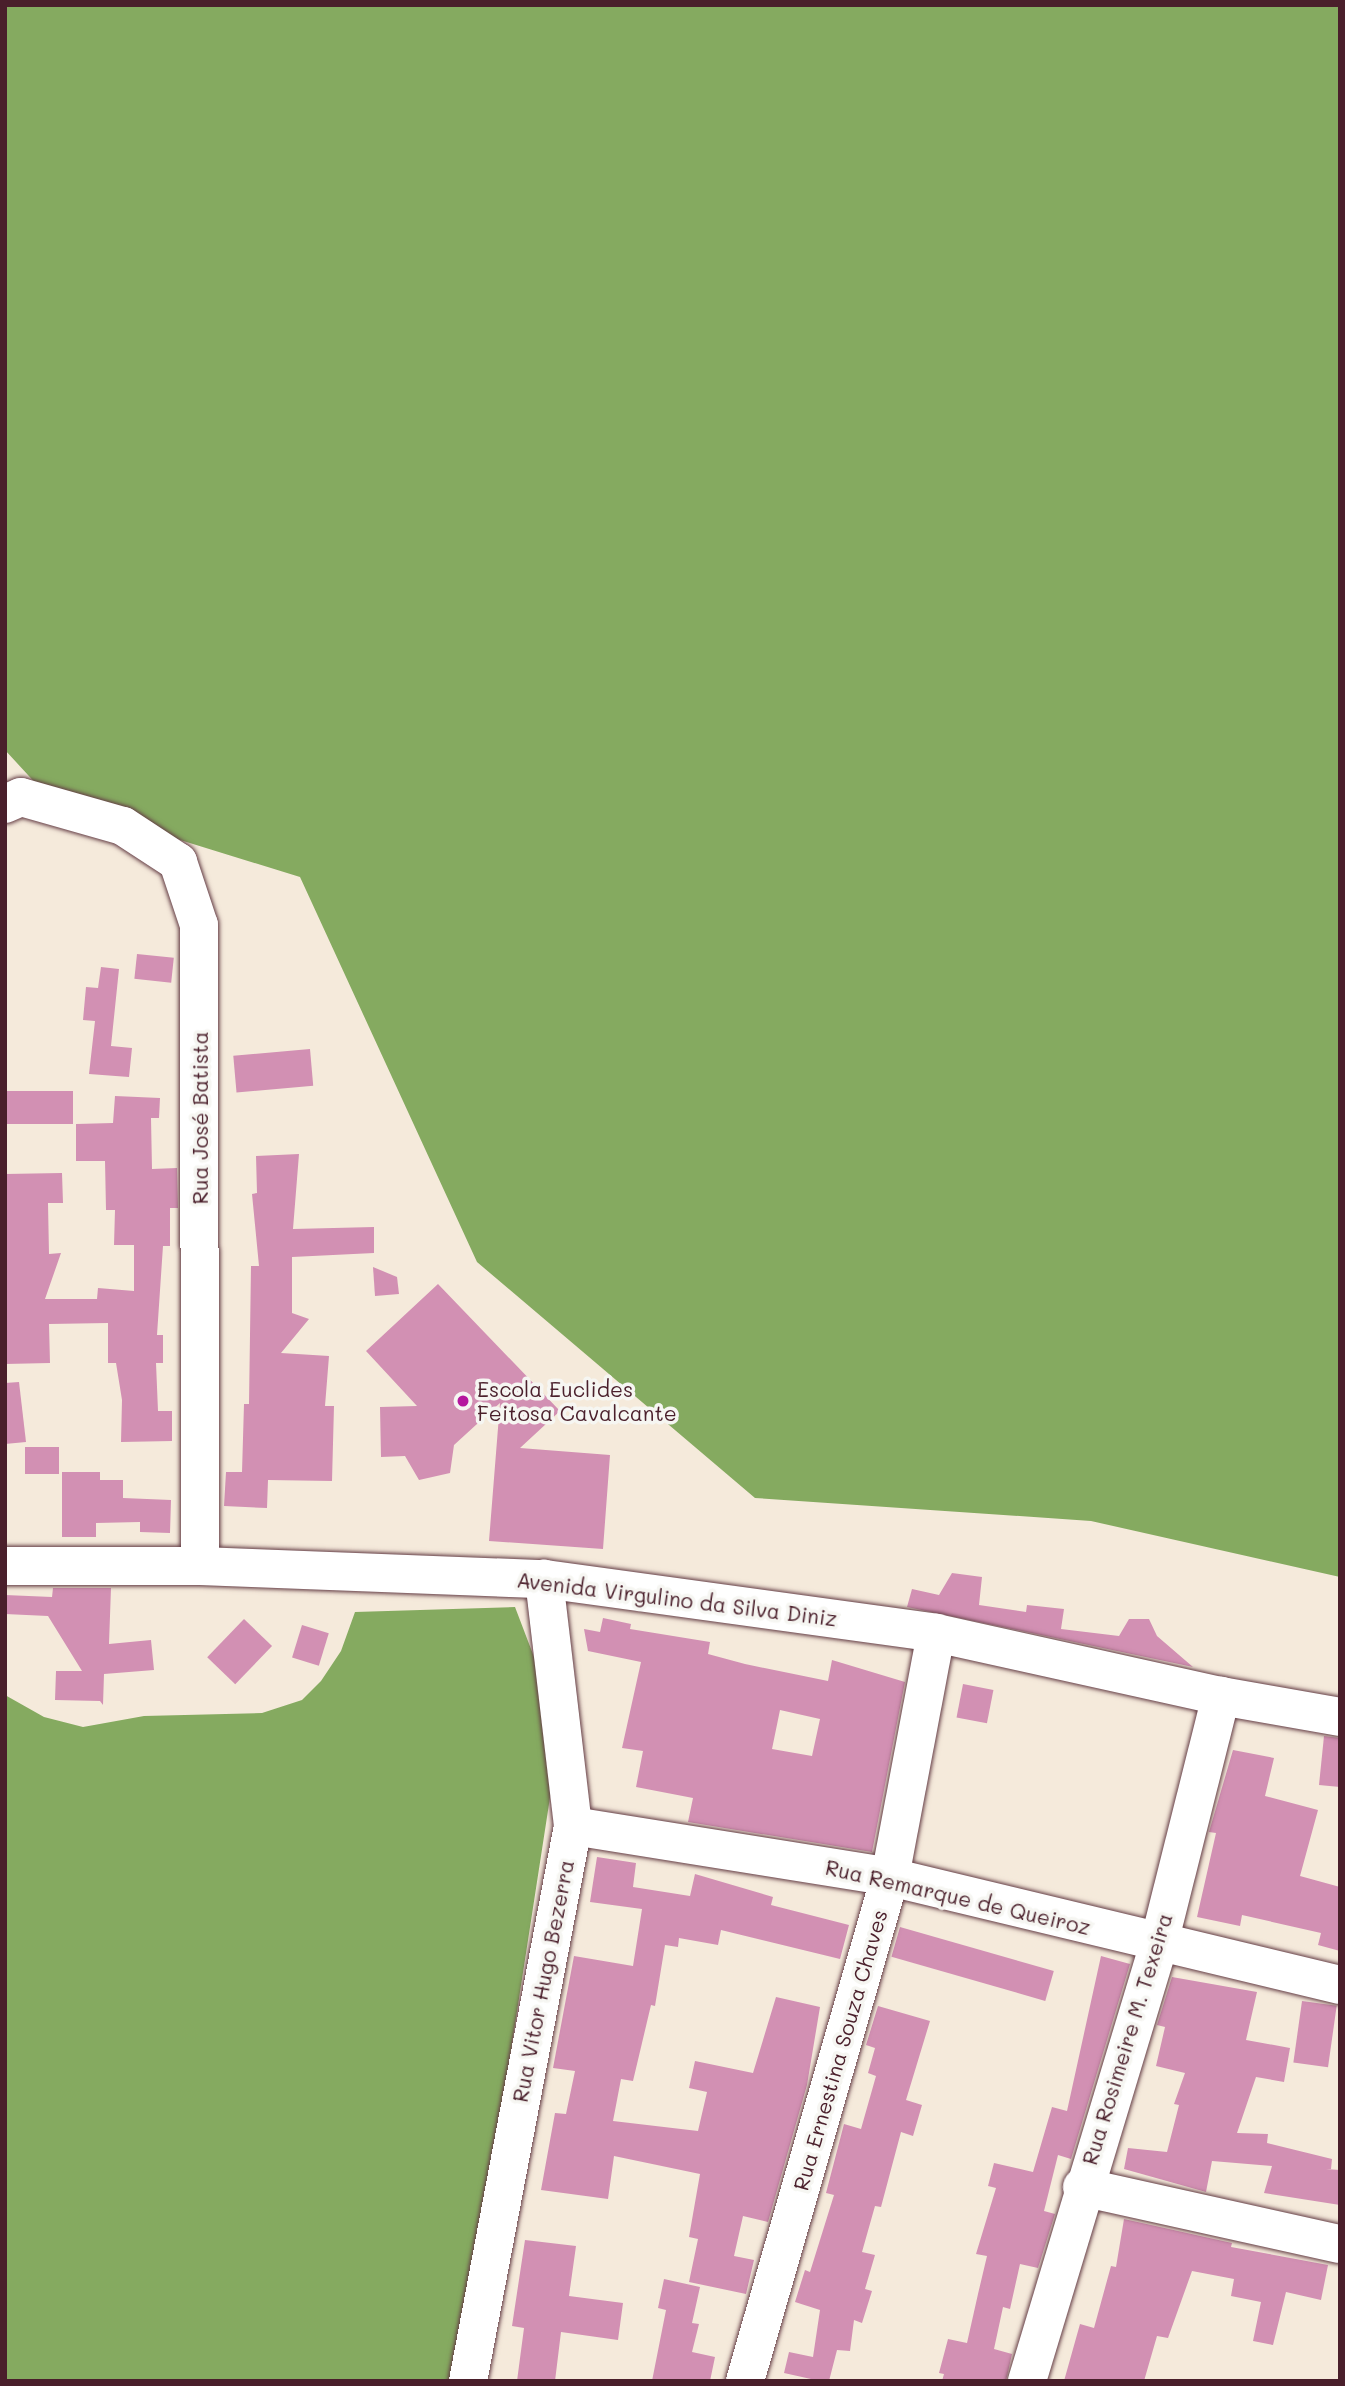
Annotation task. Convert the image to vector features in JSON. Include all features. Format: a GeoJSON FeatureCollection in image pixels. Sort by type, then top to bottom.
{"type":"FeatureCollection","features":[{"type":"Feature","properties":{"kind":"street","name":"Rua José Batista"},"geometry":{"type":"LineString","coordinates":[[5,804],[21,797],[123,826],[178,862],[199,925],[201,1566]]}},
{"type":"Feature","properties":{"kind":"street","name":"Avenida Virgulino da Silva Diniz"},"geometry":{"type":"LineString","coordinates":[[5,1566],[201,1566],[544,1579],[936,1633],[1221,1696],[1340,1717]]}},
{"type":"Feature","properties":{"kind":"street","name":"Rua Vitor Hugo Bezerra"},"geometry":{"type":"LineString","coordinates":[[468,2381],[573,1826],[544,1579]]}},
{"type":"Feature","properties":{"kind":"street","name":"Rua Ernestina Souza Chaves"},"geometry":{"type":"LineString","coordinates":[[745,2381],[890,1877],[936,1633]]}},
{"type":"Feature","properties":{"kind":"street","name":"Rua Rosimeire M. Texeira"},"geometry":{"type":"LineString","coordinates":[[1027,2381],[1082,2187],[1159,1943],[1221,1696]]}},
{"type":"Feature","properties":{"kind":"street","name":"Rua Remarque de Queiroz"},"geometry":{"type":"LineString","coordinates":[[573,1826],[890,1877],[1340,1985]]}},
{"type":"Feature","properties":{"kind":"street"},"geometry":{"type":"LineString","coordinates":[[1082,2187],[1340,2244]]}},
{"type":"Feature","properties":{"kind":"green space"},"geometry":{"type":"Polygon","coordinates":[[[5,5],[1340,5],[1340,1577],[1091,1521],[755,1498],[477,1262],[300,877],[51,800],[5,750],[5,5]]]}},
{"type":"Feature","properties":{"kind":"green space"},"geometry":{"type":"Polygon","coordinates":[[[515,1607],[547,1691],[551,1791],[460,2381],[5,2381],[5,1695],[44,1717],[83,1727],[144,1716],[262,1713],[302,1700],[321,1681],[341,1651],[355,1612],[515,1607]]]}},
{"type":"Feature","properties":{"kind":"building"},"geometry":{"type":"Polygon","coordinates":[[[137,954],[174,958],[171,983],[134,979],[137,954]]]}},
{"type":"Feature","properties":{"kind":"building"},"geometry":{"type":"Polygon","coordinates":[[[101,967],[119,969],[111,1046],[132,1048],[129,1077],[89,1074],[95,1021],[83,1020],[86,987],[98,988],[101,967]]]}},
{"type":"Feature","properties":{"kind":"building"},"geometry":{"type":"Polygon","coordinates":[[[310,1049],[313,1086],[237,1093],[233,1056],[310,1049]]]}},
{"type":"Feature","properties":{"kind":"building"},"geometry":{"type":"Polygon","coordinates":[[[5,1091],[73,1091],[73,1124],[5,1124],[5,1091]]]}},
{"type":"Feature","properties":{"kind":"building"},"geometry":{"type":"Polygon","coordinates":[[[115,1096],[160,1098],[159,1118],[151,1118],[152,1169],[177,1168],[178,1208],[170,1208],[170,1246],[163,1246],[157,1335],[163,1335],[163,1363],[156,1363],[158,1411],[172,1411],[172,1441],[121,1442],[122,1400],[116,1363],[108,1363],[108,1323],[49,1324],[50,1363],[5,1364],[5,1174],[62,1173],[63,1203],[48,1203],[49,1254],[61,1253],[45,1299],[97,1299],[98,1288],[134,1291],[134,1245],[114,1245],[115,1210],[106,1210],[105,1161],[76,1161],[76,1124],[113,1123],[115,1096]]]}},
{"type":"Feature","properties":{"kind":"building"},"geometry":{"type":"Polygon","coordinates":[[[299,1154],[293,1229],[374,1227],[374,1253],[292,1257],[292,1313],[309,1319],[281,1353],[329,1356],[325,1406],[334,1406],[332,1481],[268,1480],[267,1508],[224,1506],[226,1472],[242,1472],[244,1404],[249,1404],[251,1266],[259,1266],[252,1194],[257,1193],[256,1156],[299,1154]]]}},
{"type":"Feature","properties":{"kind":"building"},"geometry":{"type":"Polygon","coordinates":[[[373,1267],[397,1277],[399,1294],[375,1296],[373,1267]]]}},
{"type":"Feature","properties":{"kind":"building"},"geometry":{"type":"Polygon","coordinates":[[[438,1284],[560,1411],[520,1448],[610,1455],[603,1549],[489,1541],[500,1403],[454,1445],[450,1473],[419,1480],[405,1456],[381,1457],[380,1407],[417,1406],[366,1351],[438,1284]]]}},
{"type":"Feature","properties":{"kind":"building"},"geometry":{"type":"Polygon","coordinates":[[[19,1382],[26,1442],[5,1444],[5,1383],[19,1382]]]}},
{"type":"Feature","properties":{"kind":"building"},"geometry":{"type":"Polygon","coordinates":[[[25,1447],[59,1447],[59,1474],[25,1474],[25,1447]]]}},
{"type":"Feature","properties":{"kind":"building"},"geometry":{"type":"Polygon","coordinates":[[[62,1472],[100,1472],[100,1480],[123,1480],[123,1498],[171,1500],[170,1533],[140,1532],[140,1522],[96,1523],[96,1537],[62,1537],[62,1472]]]}},
{"type":"Feature","properties":{"kind":"building"},"geometry":{"type":"Polygon","coordinates":[[[952,1573],[982,1577],[979,1605],[1026,1612],[1027,1605],[1064,1609],[1061,1629],[1119,1636],[1129,1619],[1149,1619],[1157,1636],[1193,1667],[907,1607],[912,1589],[939,1595],[952,1573]]]}},
{"type":"Feature","properties":{"kind":"building"},"geometry":{"type":"Polygon","coordinates":[[[53,1588],[111,1588],[109,1644],[151,1640],[154,1670],[104,1674],[103,1705],[100,1701],[55,1700],[56,1671],[82,1671],[48,1616],[5,1614],[5,1595],[52,1597],[53,1588]]]}},
{"type":"Feature","properties":{"kind":"building"},"geometry":{"type":"Polygon","coordinates":[[[603,1618],[631,1624],[630,1629],[710,1642],[708,1654],[745,1664],[828,1681],[832,1660],[905,1682],[872,1852],[688,1822],[693,1798],[636,1787],[643,1751],[622,1748],[641,1662],[588,1651],[584,1629],[600,1632],[603,1618]],[[780,1710],[772,1749],[812,1756],[820,1719],[780,1710]]]}},
{"type":"Feature","properties":{"kind":"building"},"geometry":{"type":"Polygon","coordinates":[[[244,1619],[272,1646],[235,1684],[207,1657],[244,1619]]]}},
{"type":"Feature","properties":{"kind":"building"},"geometry":{"type":"Polygon","coordinates":[[[302,1625],[329,1633],[319,1666],[292,1658],[302,1625]]]}},
{"type":"Feature","properties":{"kind":"building"},"geometry":{"type":"Polygon","coordinates":[[[963,1684],[993,1690],[987,1723],[957,1717],[963,1684]]]}},
{"type":"Feature","properties":{"kind":"building"},"geometry":{"type":"Polygon","coordinates":[[[1324,1736],[1340,1738],[1340,1787],[1319,1785],[1324,1736]]]}},
{"type":"Feature","properties":{"kind":"building"},"geometry":{"type":"Polygon","coordinates":[[[1233,1750],[1274,1758],[1265,1796],[1318,1810],[1300,1876],[1340,1887],[1340,1951],[1318,1945],[1321,1933],[1242,1915],[1240,1926],[1197,1917],[1216,1833],[1209,1832],[1233,1750]]]}},
{"type":"Feature","properties":{"kind":"building"},"geometry":{"type":"Polygon","coordinates":[[[597,1857],[636,1863],[633,1887],[690,1896],[695,1874],[773,1897],[771,1905],[849,1925],[840,1959],[721,1930],[718,1945],[679,1938],[678,1947],[665,1945],[655,2006],[651,2005],[633,2081],[621,2079],[613,2121],[698,2131],[707,2092],[689,2088],[695,2061],[753,2073],[776,1997],[820,2007],[807,2085],[768,2222],[743,2216],[734,2256],[754,2260],[746,2294],[689,2282],[698,2239],[689,2237],[700,2174],[614,2156],[608,2199],[541,2190],[555,2113],[566,2114],[575,2071],[553,2068],[574,1956],[633,1966],[642,1909],[590,1902],[597,1857]]]}},
{"type":"Feature","properties":{"kind":"building"},"geometry":{"type":"Polygon","coordinates":[[[900,1927],[1054,1971],[1045,2001],[891,1957],[900,1927]]]}},
{"type":"Feature","properties":{"kind":"building"},"geometry":{"type":"Polygon","coordinates":[[[1101,1956],[1130,1964],[1071,2159],[1058,2155],[1044,2211],[1055,2214],[1038,2268],[1020,2264],[1010,2309],[1003,2307],[994,2349],[1012,2354],[1006,2381],[942,2381],[944,2374],[939,2373],[948,2339],[967,2343],[987,2256],[976,2254],[996,2188],[988,2186],[994,2163],[1033,2172],[1052,2107],[1067,2111],[1101,1956]]]}},
{"type":"Feature","properties":{"kind":"building"},"geometry":{"type":"Polygon","coordinates":[[[1172,1977],[1257,1992],[1246,2040],[1290,2048],[1284,2082],[1256,2077],[1237,2133],[1268,2134],[1267,2143],[1332,2159],[1331,2169],[1326,2169],[1340,2170],[1340,2205],[1264,2193],[1272,2166],[1212,2161],[1206,2192],[1124,2169],[1128,2148],[1167,2152],[1179,2105],[1174,2104],[1185,2073],[1156,2066],[1165,2027],[1157,2025],[1172,1977]]]}},
{"type":"Feature","properties":{"kind":"building"},"geometry":{"type":"Polygon","coordinates":[[[1302,2001],[1337,2006],[1328,2067],[1293,2062],[1302,2001]]]}},
{"type":"Feature","properties":{"kind":"building"},"geometry":{"type":"Polygon","coordinates":[[[878,2006],[930,2021],[906,2100],[922,2105],[913,2136],[901,2132],[881,2207],[875,2206],[862,2252],[875,2255],[865,2289],[872,2291],[862,2323],[854,2320],[850,2351],[837,2350],[829,2381],[820,2381],[784,2373],[789,2352],[813,2357],[820,2310],[795,2302],[805,2270],[810,2272],[834,2195],[826,2193],[844,2124],[861,2129],[876,2076],[868,2073],[875,2048],[866,2045],[878,2006]]]}},
{"type":"Feature","properties":{"kind":"building"},"geometry":{"type":"Polygon","coordinates":[[[1124,2219],[1232,2243],[1231,2247],[1328,2265],[1321,2300],[1286,2292],[1273,2345],[1253,2341],[1261,2302],[1231,2296],[1234,2279],[1192,2271],[1168,2338],[1157,2336],[1144,2381],[1064,2381],[1080,2324],[1094,2328],[1111,2266],[1116,2267],[1124,2219]]]}},
{"type":"Feature","properties":{"kind":"building"},"geometry":{"type":"Polygon","coordinates":[[[525,2240],[576,2246],[569,2296],[623,2303],[618,2340],[561,2332],[555,2381],[517,2381],[524,2328],[512,2326],[525,2240]]]}},
{"type":"Feature","properties":{"kind":"building"},"geometry":{"type":"Polygon","coordinates":[[[664,2279],[700,2287],[692,2323],[699,2324],[692,2352],[715,2357],[710,2381],[652,2381],[666,2310],[658,2308],[664,2279]]]}},
{"type":"Feature","properties":{"kind":"place","name":"Escola Euclides Feitosa Cavalcante"},"geometry":{"type":"Point","coordinates":[463,1401]}}]}
